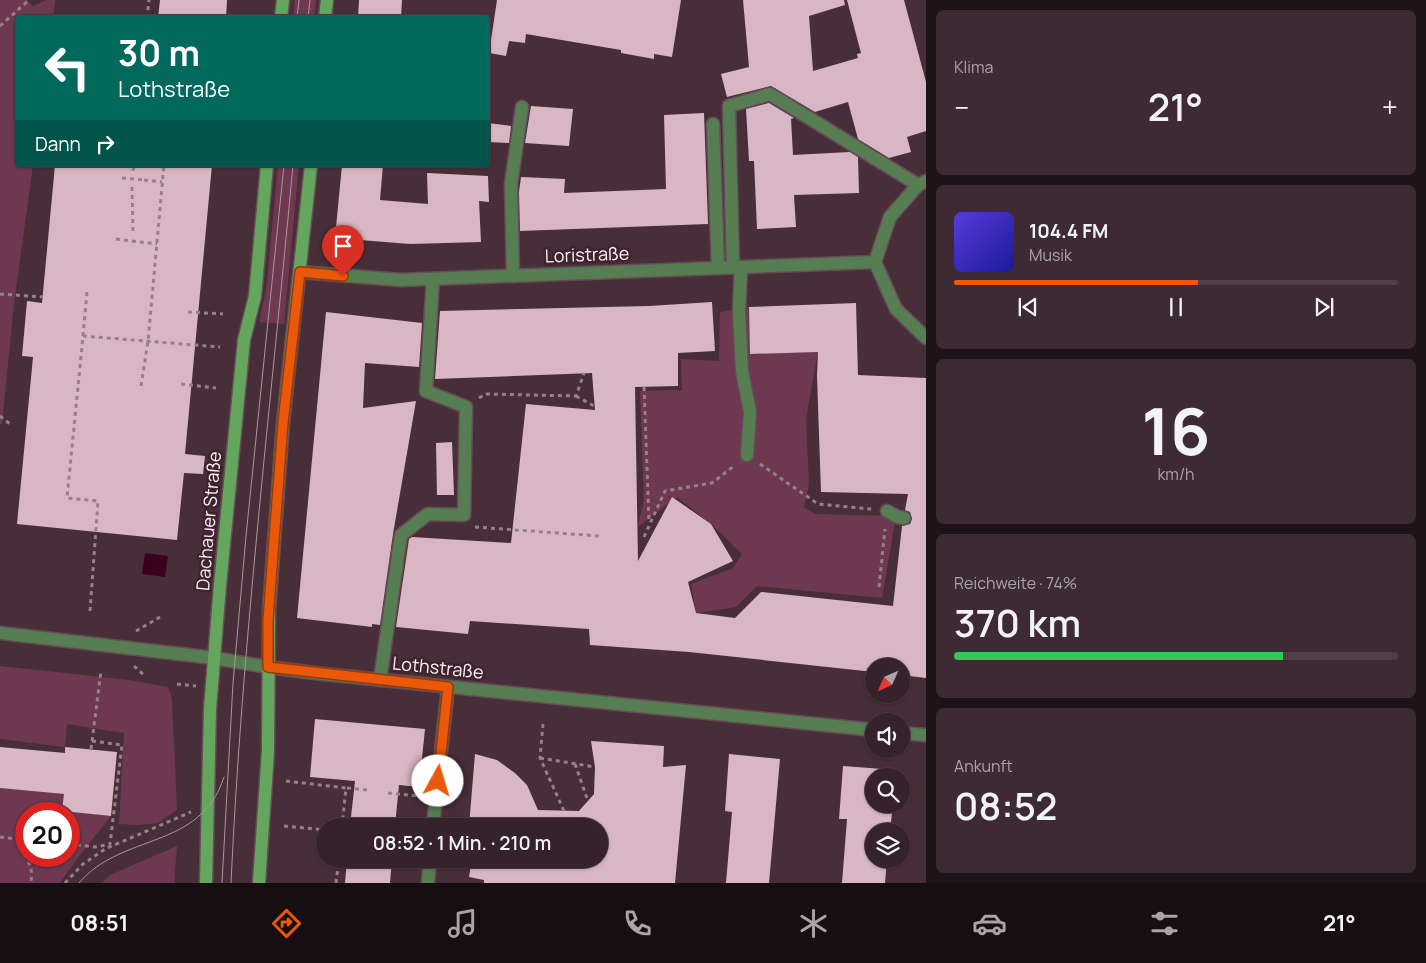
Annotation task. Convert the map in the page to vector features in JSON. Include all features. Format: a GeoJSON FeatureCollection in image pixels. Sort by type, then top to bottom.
{"type":"FeatureCollection","features":[{"type":"Feature","properties":{"kind":"main road"},"geometry":{"type":"LineString","coordinates":[[281,15],[283,0]]}},
{"type":"Feature","properties":{"kind":"main road"},"geometry":{"type":"LineString","coordinates":[[325,15],[327,0]]}},
{"type":"Feature","properties":{"kind":"main road","name":"Dachauer Straße"},"geometry":{"type":"LineString","coordinates":[[206,883],[210,709],[214,658],[244,340],[255,296],[267,167]]}},
{"type":"Feature","properties":{"kind":"main road"},"geometry":{"type":"LineString","coordinates":[[259,883],[268,751],[268,620],[282,433],[311,167]]}},
{"type":"Feature","properties":{"kind":"street"},"geometry":{"type":"LineString","coordinates":[[746,456],[750,412],[742,371],[729,106],[770,94],[922,183],[890,217],[875,262],[896,309],[926,338]]}},
{"type":"Feature","properties":{"kind":"street"},"geometry":{"type":"LineString","coordinates":[[513,276],[511,184],[522,107]]}},
{"type":"Feature","properties":{"kind":"street"},"geometry":{"type":"LineString","coordinates":[[713,124],[718,268]]}},
{"type":"Feature","properties":{"kind":"street","name":"Loristraße"},"geometry":{"type":"LineString","coordinates":[[300,272],[401,280],[875,262]]}},
{"type":"Feature","properties":{"kind":"street"},"geometry":{"type":"LineString","coordinates":[[380,680],[401,535],[428,514],[464,515],[466,407],[426,391],[433,279]]}},
{"type":"Feature","properties":{"kind":"street"},"geometry":{"type":"LineString","coordinates":[[887,511],[904,518]]}},
{"type":"Feature","properties":{"kind":"street","name":"Lothstraße"},"geometry":{"type":"LineString","coordinates":[[0,633],[380,680],[865,729]]}},
{"type":"Feature","properties":{"kind":"street"},"geometry":{"type":"LineString","coordinates":[[434,818],[448,687]]}},
{"type":"Feature","properties":{"kind":"street"},"geometry":{"type":"LineString","coordinates":[[910,734],[926,735]]}},
{"type":"Feature","properties":{"kind":"street"},"geometry":{"type":"LineString","coordinates":[[428,883],[429,868]]}},
{"type":"Feature","properties":{"kind":"path"},"geometry":{"type":"LineString","coordinates":[[0,26],[29,0]]}},
{"type":"Feature","properties":{"kind":"path"},"geometry":{"type":"LineString","coordinates":[[147,15],[149,0]]}},
{"type":"Feature","properties":{"kind":"path"},"geometry":{"type":"LineString","coordinates":[[141,386],[148,341],[164,167]]}},
{"type":"Feature","properties":{"kind":"path"},"geometry":{"type":"LineString","coordinates":[[122,178],[162,182]]}},
{"type":"Feature","properties":{"kind":"path"},"geometry":{"type":"LineString","coordinates":[[132,187],[133,235]]}},
{"type":"Feature","properties":{"kind":"path"},"geometry":{"type":"LineString","coordinates":[[116,239],[157,244]]}},
{"type":"Feature","properties":{"kind":"path"},"geometry":{"type":"LineString","coordinates":[[87,292],[67,498],[98,500],[90,611]]}},
{"type":"Feature","properties":{"kind":"path"},"geometry":{"type":"LineString","coordinates":[[0,294],[43,297]]}},
{"type":"Feature","properties":{"kind":"path"},"geometry":{"type":"LineString","coordinates":[[188,312],[223,314]]}},
{"type":"Feature","properties":{"kind":"path"},"geometry":{"type":"LineString","coordinates":[[83,336],[220,347]]}},
{"type":"Feature","properties":{"kind":"path"},"geometry":{"type":"LineString","coordinates":[[576,396],[584,373]]}},
{"type":"Feature","properties":{"kind":"path"},"geometry":{"type":"LineString","coordinates":[[182,384],[216,388]]}},
{"type":"Feature","properties":{"kind":"path"},"geometry":{"type":"LineString","coordinates":[[644,387],[649,525]]}},
{"type":"Feature","properties":{"kind":"path"},"geometry":{"type":"LineString","coordinates":[[466,407],[486,394],[576,396],[594,406]]}},
{"type":"Feature","properties":{"kind":"path"},"geometry":{"type":"LineString","coordinates":[[0,416],[10,424]]}},
{"type":"Feature","properties":{"kind":"path"},"geometry":{"type":"LineString","coordinates":[[644,537],[665,492],[712,483],[746,456],[818,504],[887,511],[878,587]]}},
{"type":"Feature","properties":{"kind":"path"},"geometry":{"type":"LineString","coordinates":[[464,515],[470,526],[599,536]]}},
{"type":"Feature","properties":{"kind":"path"},"geometry":{"type":"LineString","coordinates":[[91,750],[101,671]]}},
{"type":"Feature","properties":{"kind":"path"},"geometry":{"type":"LineString","coordinates":[[543,724],[540,758],[564,811]]}},
{"type":"Feature","properties":{"kind":"path"},"geometry":{"type":"LineString","coordinates":[[92,741],[122,745],[110,844]]}},
{"type":"Feature","properties":{"kind":"path"},"geometry":{"type":"LineString","coordinates":[[540,758],[595,767]]}},
{"type":"Feature","properties":{"kind":"path"},"geometry":{"type":"LineString","coordinates":[[575,764],[588,801]]}},
{"type":"Feature","properties":{"kind":"path"},"geometry":{"type":"LineString","coordinates":[[286,780],[368,790]]}},
{"type":"Feature","properties":{"kind":"path"},"geometry":{"type":"LineString","coordinates":[[343,818],[346,788]]}},
{"type":"Feature","properties":{"kind":"path"},"geometry":{"type":"LineString","coordinates":[[388,792],[436,798]]}},
{"type":"Feature","properties":{"kind":"path"},"geometry":{"type":"LineString","coordinates":[[65,883],[82,864],[105,849],[188,814],[207,799]]}},
{"type":"Feature","properties":{"kind":"path"},"geometry":{"type":"LineString","coordinates":[[284,826],[316,829]]}},
{"type":"Feature","properties":{"kind":"path"},"geometry":{"type":"LineString","coordinates":[[0,837],[15,839]]}},
{"type":"Feature","properties":{"kind":"path"},"geometry":{"type":"LineString","coordinates":[[80,845],[95,847],[119,843]]}},
{"type":"Feature","properties":{"kind":"path"},"geometry":{"type":"LineString","coordinates":[[31,867],[31,883]]}},
{"type":"Feature","properties":{"kind":"path"},"geometry":{"type":"LineString","coordinates":[[336,883],[338,868]]}},
{"type":"Feature","properties":{"kind":"shaded area"},"geometry":{"type":"Polygon","coordinates":[[[0,0],[27,0],[33,6],[47,0],[55,0],[53,15],[15,15],[15,167],[33,167],[14,304],[2,424],[0,424],[0,0]]]}},
{"type":"Feature","properties":{"kind":"shaded area"},"geometry":{"type":"Polygon","coordinates":[[[295,0],[316,0],[314,15],[293,15],[295,0]]]}},
{"type":"Feature","properties":{"kind":"shaded area"},"geometry":{"type":"Polygon","coordinates":[[[278,167],[299,167],[284,324],[259,322],[266,291],[278,167]]]}},
{"type":"Feature","properties":{"kind":"shaded area"},"geometry":{"type":"Polygon","coordinates":[[[749,307],[751,354],[818,352],[806,419],[809,484],[804,507],[815,514],[896,516],[882,598],[757,586],[736,607],[696,613],[691,584],[733,568],[742,554],[711,524],[677,497],[638,527],[644,499],[640,391],[682,391],[681,359],[719,361],[720,312],[749,307]]]}},
{"type":"Feature","properties":{"kind":"shaded area"},"geometry":{"type":"Polygon","coordinates":[[[145,553],[168,556],[165,577],[142,574],[145,553]]]}},
{"type":"Feature","properties":{"kind":"shaded area"},"geometry":{"type":"Polygon","coordinates":[[[0,666],[129,680],[168,687],[172,699],[177,810],[157,823],[119,824],[124,733],[67,724],[65,747],[0,739],[0,666]]]}},
{"type":"Feature","properties":{"kind":"shaded area"},"geometry":{"type":"Polygon","coordinates":[[[0,788],[64,794],[64,802],[15,802],[15,867],[71,867],[60,883],[0,883],[0,788]]]}},
{"type":"Feature","properties":{"kind":"shaded area"},"geometry":{"type":"Polygon","coordinates":[[[80,813],[111,816],[80,855],[80,813]]]}},
{"type":"Feature","properties":{"kind":"shaded area"},"geometry":{"type":"Polygon","coordinates":[[[177,846],[174,883],[102,883],[110,875],[177,846]]]}},
{"type":"Feature","properties":{"kind":"building"},"geometry":{"type":"Polygon","coordinates":[[[160,0],[227,0],[226,15],[158,15],[160,0]]]}},
{"type":"Feature","properties":{"kind":"building"},"geometry":{"type":"Polygon","coordinates":[[[359,0],[402,0],[401,15],[358,15],[359,0]]]}},
{"type":"Feature","properties":{"kind":"building"},"geometry":{"type":"Polygon","coordinates":[[[497,0],[681,0],[672,57],[654,54],[654,59],[621,53],[621,50],[526,34],[525,43],[509,41],[506,56],[490,53],[497,0]]]}},
{"type":"Feature","properties":{"kind":"building"},"geometry":{"type":"Polygon","coordinates":[[[743,0],[844,0],[845,5],[809,16],[813,71],[858,58],[857,54],[861,53],[847,0],[904,0],[926,82],[926,131],[907,137],[911,152],[889,158],[858,139],[848,102],[815,112],[771,86],[727,97],[721,74],[749,67],[743,0]]]}},
{"type":"Feature","properties":{"kind":"building"},"geometry":{"type":"Polygon","coordinates":[[[769,103],[794,118],[791,119],[793,155],[850,152],[858,157],[859,193],[794,195],[796,227],[757,229],[754,161],[749,161],[746,109],[769,103]]]}},
{"type":"Feature","properties":{"kind":"building"},"geometry":{"type":"Polygon","coordinates":[[[531,106],[573,109],[569,146],[525,143],[531,106]]]}},
{"type":"Feature","properties":{"kind":"building"},"geometry":{"type":"Polygon","coordinates":[[[704,113],[708,224],[520,231],[519,192],[521,177],[565,179],[564,193],[666,189],[664,115],[704,113]]]}},
{"type":"Feature","properties":{"kind":"building"},"geometry":{"type":"Polygon","coordinates":[[[490,123],[511,126],[509,143],[490,142],[490,123]]]}},
{"type":"Feature","properties":{"kind":"building"},"geometry":{"type":"Polygon","coordinates":[[[55,167],[212,167],[185,454],[205,456],[203,474],[184,473],[177,540],[17,524],[33,357],[22,356],[27,301],[42,303],[55,167]]]}},
{"type":"Feature","properties":{"kind":"building"},"geometry":{"type":"Polygon","coordinates":[[[342,167],[383,167],[380,200],[428,204],[427,173],[488,176],[489,202],[479,201],[481,242],[410,244],[335,238],[342,167]]]}},
{"type":"Feature","properties":{"kind":"building"},"geometry":{"type":"Polygon","coordinates":[[[712,302],[715,351],[678,353],[678,386],[635,387],[638,561],[672,497],[711,524],[733,561],[688,582],[696,613],[735,618],[761,592],[893,606],[902,526],[910,524],[912,519],[910,512],[905,510],[908,494],[821,492],[817,376],[818,352],[750,354],[749,307],[856,303],[858,375],[926,378],[926,678],[910,676],[910,658],[865,658],[865,671],[689,652],[590,645],[589,629],[470,621],[468,634],[396,627],[409,539],[412,537],[511,543],[526,404],[595,410],[592,373],[435,379],[440,311],[649,306],[712,302]]]}},
{"type":"Feature","properties":{"kind":"building"},"geometry":{"type":"Polygon","coordinates":[[[326,312],[422,323],[419,367],[365,363],[363,408],[416,401],[393,534],[380,625],[372,624],[372,627],[297,618],[326,312]]]}},
{"type":"Feature","properties":{"kind":"building"},"geometry":{"type":"Polygon","coordinates":[[[452,442],[454,495],[437,495],[436,443],[452,442]]]}},
{"type":"Feature","properties":{"kind":"building"},"geometry":{"type":"Polygon","coordinates":[[[315,719],[425,729],[419,787],[399,785],[396,818],[351,818],[355,781],[310,777],[315,719]]]}},
{"type":"Feature","properties":{"kind":"building"},"geometry":{"type":"Polygon","coordinates":[[[591,741],[664,746],[663,767],[686,765],[675,883],[484,883],[484,880],[469,877],[470,868],[608,868],[608,818],[470,818],[475,754],[497,760],[515,773],[527,785],[538,810],[579,811],[594,794],[595,767],[591,741]]]}},
{"type":"Feature","properties":{"kind":"building"},"geometry":{"type":"Polygon","coordinates":[[[0,747],[65,753],[65,747],[117,752],[111,816],[80,813],[80,802],[63,802],[64,794],[0,788],[0,747]]]}},
{"type":"Feature","properties":{"kind":"building"},"geometry":{"type":"Polygon","coordinates":[[[729,754],[780,759],[769,883],[726,883],[732,812],[725,811],[729,754]]]}},
{"type":"Feature","properties":{"kind":"building"},"geometry":{"type":"Polygon","coordinates":[[[843,766],[870,768],[865,768],[865,813],[892,813],[891,823],[865,823],[865,868],[886,868],[885,883],[842,883],[847,819],[839,819],[843,766]]]}},
{"type":"Feature","properties":{"kind":"building"},"geometry":{"type":"Polygon","coordinates":[[[346,868],[391,868],[390,883],[345,883],[346,868]]]}},
{"type":"Feature","properties":{"kind":"tram line"},"geometry":{"type":"LineString","coordinates":[[297,15],[299,0]]}},
{"type":"Feature","properties":{"kind":"tram line"},"geometry":{"type":"LineString","coordinates":[[308,15],[310,0]]}},
{"type":"Feature","properties":{"kind":"tram line"},"geometry":{"type":"LineString","coordinates":[[222,883],[233,683],[284,167]]}},
{"type":"Feature","properties":{"kind":"tram line"},"geometry":{"type":"LineString","coordinates":[[231,883],[242,703],[293,167]]}},
{"type":"Feature","properties":{"kind":"tram line"},"geometry":{"type":"LineString","coordinates":[[79,883],[97,867],[116,855],[179,830],[197,818],[213,801],[224,777]]}},
{"type":"Feature","properties":{"kind":"route"},"geometry":{"type":"LineString","coordinates":[[343,276],[300,272],[283,423],[268,620],[268,667],[448,687],[438,781]]}}]}
